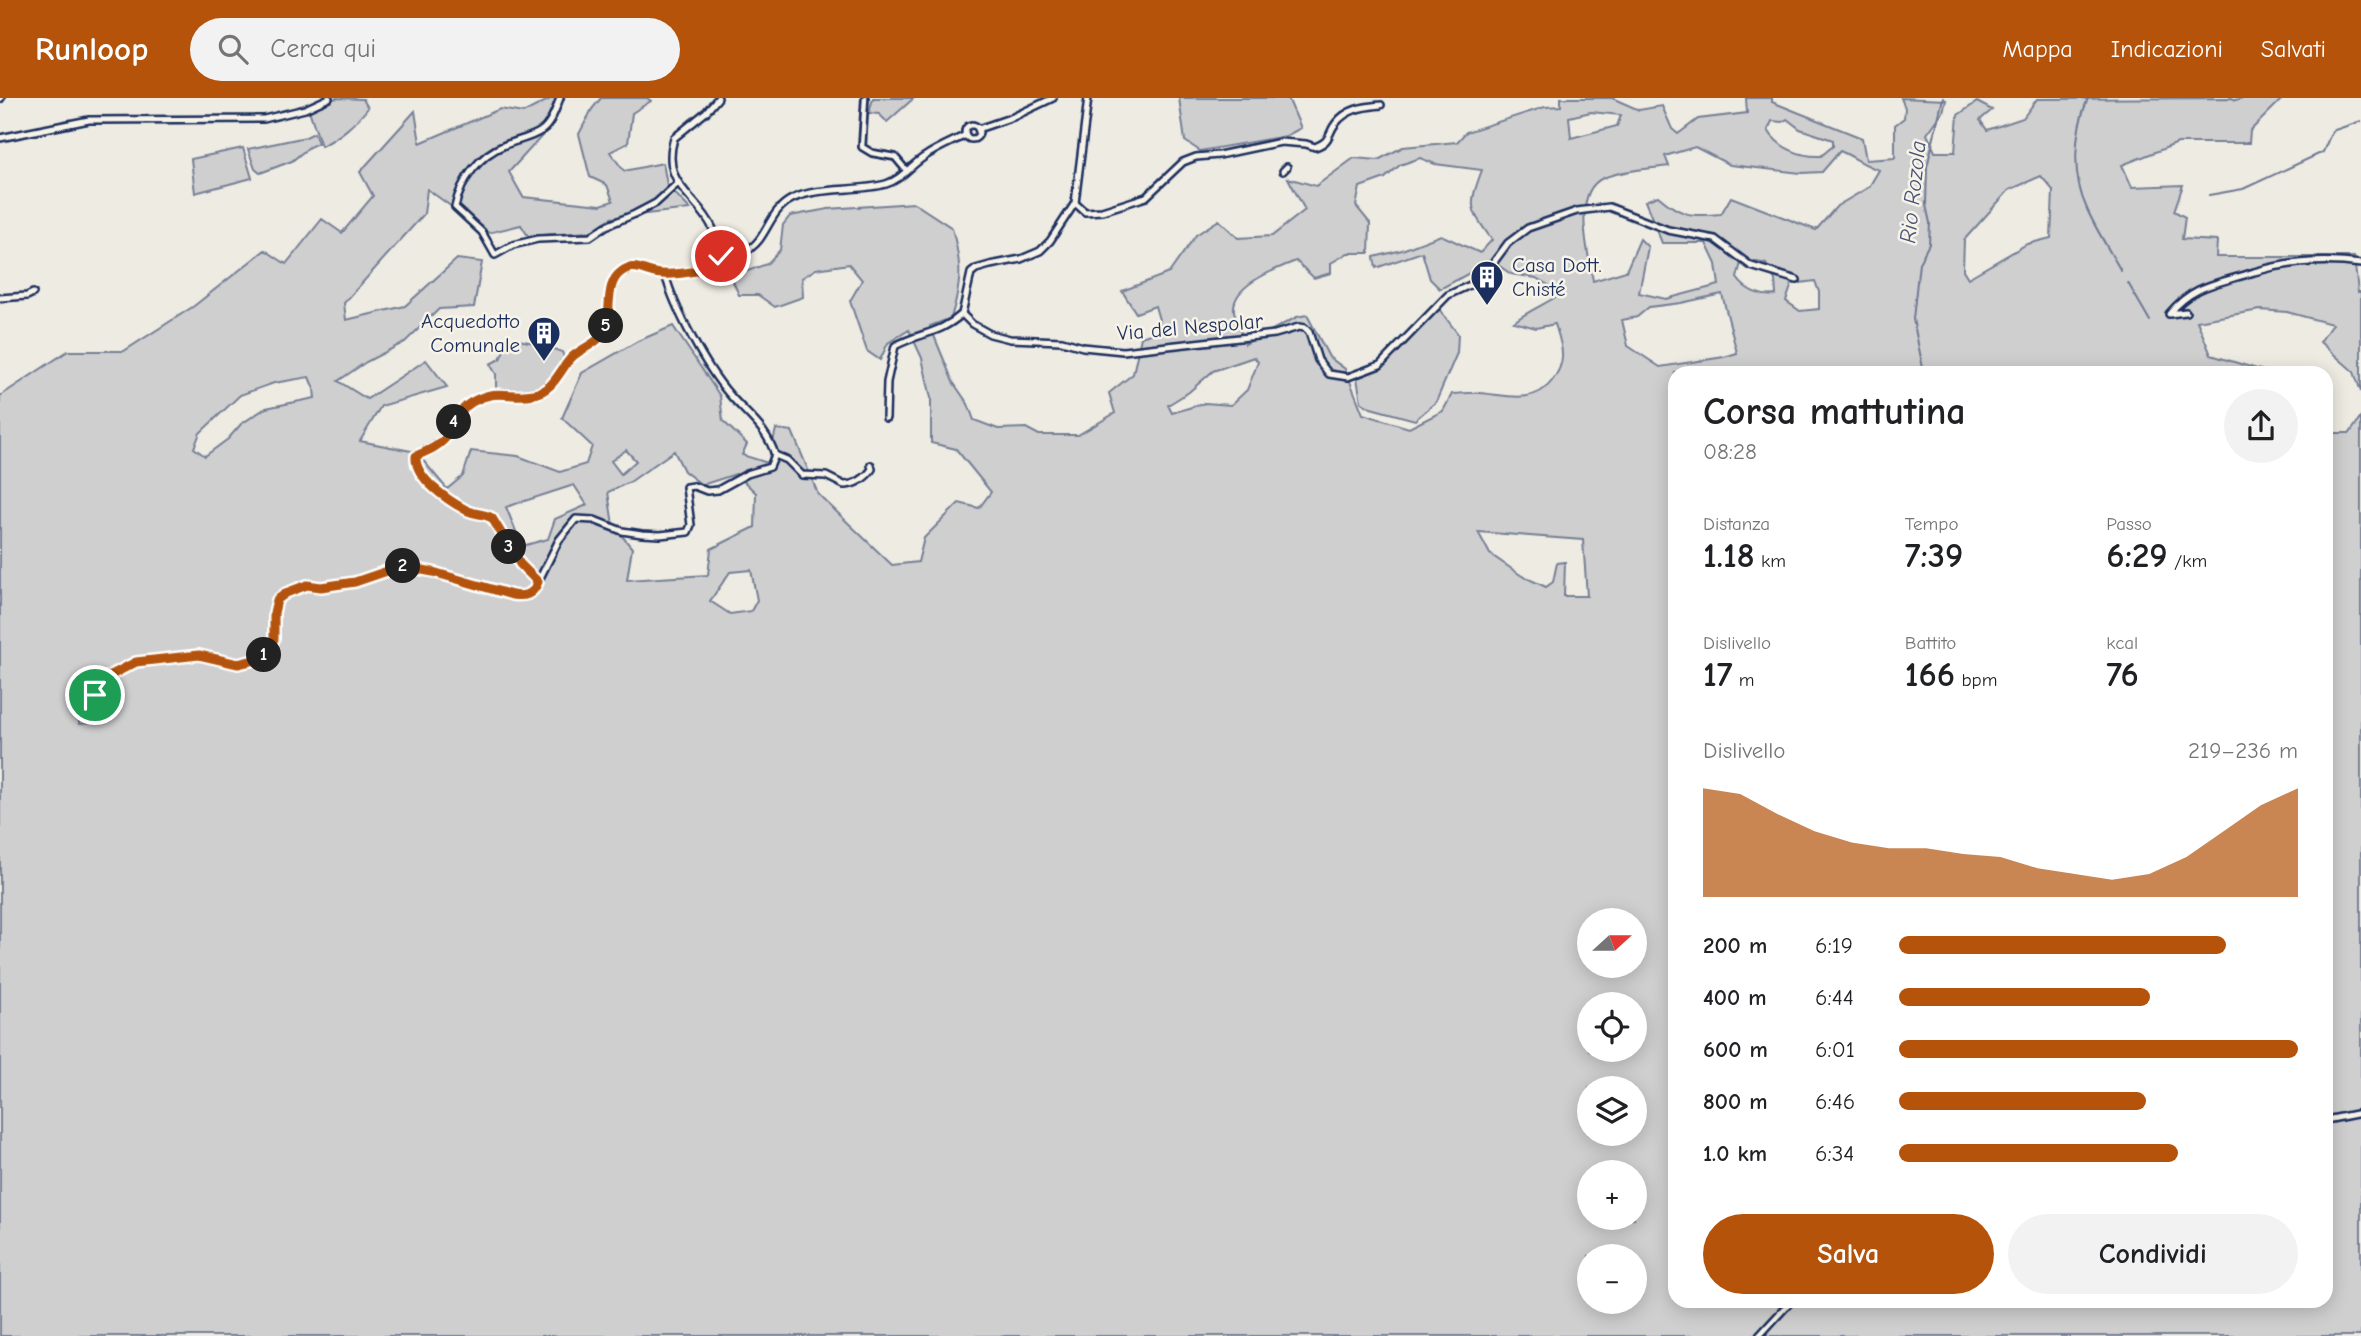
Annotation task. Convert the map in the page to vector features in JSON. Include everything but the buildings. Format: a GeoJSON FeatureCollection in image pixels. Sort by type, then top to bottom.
{"type":"FeatureCollection","features":[{"type":"Feature","properties":{"kind":"street"},"geometry":{"type":"LineString","coordinates":[[0,138],[89,120],[264,119],[305,109],[329,98]]}},
{"type":"Feature","properties":{"kind":"street"},"geometry":{"type":"LineString","coordinates":[[560,98],[542,131],[494,150],[478,163],[460,187],[455,207],[482,232],[495,255],[513,244],[538,239],[590,237],[606,226],[656,203],[678,183]]}},
{"type":"Feature","properties":{"kind":"street"},"geometry":{"type":"LineString","coordinates":[[718,98],[706,112],[674,138],[672,163],[678,183],[713,229],[716,245],[724,260]]}},
{"type":"Feature","properties":{"kind":"street"},"geometry":{"type":"LineString","coordinates":[[865,98],[862,147],[872,153],[895,157],[906,170]]}},
{"type":"Feature","properties":{"kind":"street"},"geometry":{"type":"LineString","coordinates":[[711,253],[715,260],[738,256],[755,244],[776,212],[794,198],[807,194],[885,185],[899,178],[925,156],[966,135],[975,139],[978,129],[1013,117],[1053,98]]}},
{"type":"Feature","properties":{"kind":"street"},"geometry":{"type":"LineString","coordinates":[[886,418],[887,382],[895,346],[912,337],[948,327],[962,314],[971,273],[976,269],[1021,259],[1040,251],[1050,241],[1075,203],[1088,98]]}},
{"type":"Feature","properties":{"kind":"street"},"geometry":{"type":"LineString","coordinates":[[1075,203],[1085,212],[1102,211],[1146,197],[1183,162],[1196,156],[1219,155],[1281,142],[1315,147],[1330,138],[1334,124],[1353,109],[1381,105]]}},
{"type":"Feature","properties":{"kind":"street","name":"Via del Nespolar"},"geometry":{"type":"LineString","coordinates":[[962,314],[972,324],[990,334],[1010,340],[1062,341],[1083,347],[1123,351],[1275,334],[1299,327],[1309,332],[1318,360],[1329,374],[1348,377],[1372,370],[1387,359],[1448,295],[1469,285],[1488,270],[1508,243],[1528,228],[1577,211],[1609,207],[1668,230],[1716,239],[1751,266],[1797,280]]}},
{"type":"Feature","properties":{"kind":"street"},"geometry":{"type":"LineString","coordinates":[[538,582],[520,564],[492,518],[464,509],[433,487],[418,471],[416,456],[440,443],[471,403],[496,393],[532,394],[551,385],[572,357],[603,334],[613,284],[621,272],[633,267],[665,274],[712,268],[724,260]]}},
{"type":"Feature","properties":{"kind":"street"},"geometry":{"type":"LineString","coordinates":[[2186,312],[2169,314],[2179,302],[2198,289],[2227,278],[2286,265],[2329,261],[2361,264]]}},
{"type":"Feature","properties":{"kind":"street"},"geometry":{"type":"LineString","coordinates":[[95,695],[92,690],[94,684],[136,662],[199,655],[238,664],[259,659],[269,650],[274,639],[277,600],[286,593],[307,585],[321,587],[355,582],[402,566],[522,597],[531,594],[564,531],[576,519],[594,520],[622,531],[642,534],[688,532],[691,525],[686,495],[688,486],[707,491],[718,490],[747,474],[769,467],[775,455],[771,440],[729,394],[702,355],[672,298],[665,274]]}},
{"type":"Feature","properties":{"kind":"street"},"geometry":{"type":"LineString","coordinates":[[0,298],[33,293]]}},
{"type":"Feature","properties":{"kind":"street"},"geometry":{"type":"LineString","coordinates":[[775,455],[787,460],[802,475],[826,476],[844,485],[857,482],[868,475],[872,469],[871,464]]}},
{"type":"Feature","properties":{"kind":"street"},"geometry":{"type":"LineString","coordinates":[[2333,1119],[2361,1113]]}},
{"type":"Feature","properties":{"kind":"street"},"geometry":{"type":"LineString","coordinates":[[1759,1336],[1785,1308]]}},
{"type":"Feature","properties":{"kind":"shaded area"},"geometry":{"type":"Polygon","coordinates":[[[336,98],[363,99],[368,108],[347,130],[321,146],[309,110],[336,98]]]}},
{"type":"Feature","properties":{"kind":"shaded area"},"geometry":{"type":"Polygon","coordinates":[[[552,98],[564,98],[542,136],[509,172],[523,197],[601,205],[613,201],[607,185],[590,177],[579,134],[601,98],[647,98],[651,101],[632,113],[628,143],[610,152],[624,171],[663,163],[667,185],[690,209],[611,218],[590,232],[528,236],[521,225],[488,233],[427,189],[424,214],[344,303],[346,320],[405,306],[457,259],[482,262],[474,307],[439,309],[405,342],[366,362],[338,381],[367,399],[426,360],[447,387],[381,406],[360,441],[416,452],[447,489],[463,476],[471,451],[518,456],[560,472],[586,464],[592,446],[562,418],[582,373],[638,341],[673,326],[720,396],[723,421],[747,444],[742,455],[768,463],[776,429],[792,431],[818,494],[892,565],[918,562],[924,538],[959,503],[979,508],[991,492],[956,449],[931,443],[931,398],[922,358],[909,330],[888,343],[880,360],[867,351],[850,301],[862,280],[849,264],[816,269],[802,278],[803,297],[775,307],[758,295],[739,295],[731,277],[767,264],[780,250],[783,225],[790,216],[828,209],[914,203],[952,228],[959,263],[957,294],[951,318],[930,326],[953,382],[968,404],[974,420],[998,429],[1026,428],[1039,435],[1078,435],[1115,413],[1109,393],[1133,374],[1141,337],[1162,330],[1155,306],[1136,313],[1122,291],[1169,273],[1196,235],[1219,220],[1238,238],[1272,236],[1305,210],[1288,178],[1316,186],[1354,158],[1378,160],[1403,147],[1457,142],[1466,132],[1545,107],[1561,106],[1561,98],[1612,98],[1639,110],[1662,106],[1672,129],[1678,134],[1698,119],[1747,113],[1746,98],[1772,98],[1772,102],[1862,138],[1866,160],[1895,158],[1895,125],[1904,118],[1905,108],[1901,98],[1946,100],[1943,112],[1927,134],[1935,152],[1955,152],[1958,115],[1977,102],[1992,110],[1980,120],[1987,130],[2023,118],[2037,99],[2283,98],[2250,131],[2249,143],[2178,143],[2122,165],[2132,187],[2183,185],[2174,211],[2185,217],[2182,239],[2217,241],[2216,257],[2354,257],[2358,292],[2361,292],[2361,392],[2354,372],[2320,342],[2332,324],[2287,312],[2260,310],[2197,321],[2211,355],[2247,366],[1668,366],[1668,1308],[2333,1308],[2333,433],[2350,433],[2361,417],[2361,1336],[0,1336],[0,396],[68,351],[124,351],[194,306],[265,250],[286,264],[322,219],[342,233],[373,196],[360,172],[415,111],[420,143],[500,109],[523,113],[552,98]],[[1591,112],[1569,117],[1571,138],[1617,126],[1621,115],[1591,112]],[[1787,119],[1783,122],[1772,121],[1768,130],[1778,142],[1791,150],[1821,156],[1833,146],[1833,140],[1800,129],[1787,119]],[[1695,147],[1665,156],[1669,166],[1611,175],[1593,185],[1587,196],[1584,225],[1593,281],[1626,271],[1640,239],[1648,247],[1639,293],[1666,299],[1719,285],[1716,264],[1706,243],[1662,243],[1645,201],[1658,196],[1673,208],[1687,214],[1711,215],[1721,214],[1731,197],[1816,230],[1837,206],[1869,187],[1879,170],[1840,151],[1822,172],[1801,173],[1730,165],[1695,147]],[[1420,158],[1400,165],[1385,178],[1360,187],[1356,206],[1370,223],[1369,253],[1348,253],[1331,263],[1331,273],[1314,278],[1296,261],[1256,279],[1240,293],[1234,311],[1245,344],[1297,317],[1307,315],[1329,357],[1345,369],[1363,414],[1409,428],[1443,411],[1452,394],[1477,393],[1519,397],[1537,393],[1545,388],[1557,373],[1562,360],[1555,324],[1536,328],[1514,322],[1562,293],[1536,278],[1511,274],[1498,265],[1484,265],[1440,289],[1430,279],[1422,252],[1376,268],[1374,257],[1441,235],[1480,253],[1492,240],[1473,207],[1474,192],[1482,170],[1435,164],[1420,158]],[[2041,176],[2009,190],[1964,240],[1963,270],[1968,278],[2027,244],[2051,238],[2053,190],[2041,176]],[[1742,259],[1737,278],[1749,290],[1759,294],[1776,295],[1775,280],[1766,264],[1742,259]],[[1815,281],[1792,284],[1786,301],[1800,311],[1819,309],[1819,292],[1815,281]],[[1722,294],[1649,307],[1637,317],[1622,320],[1628,346],[1660,367],[1737,353],[1722,294]],[[1254,357],[1213,371],[1189,392],[1168,405],[1172,413],[1205,403],[1231,405],[1247,390],[1258,362],[1254,357]],[[309,377],[274,383],[240,395],[200,433],[194,448],[205,456],[228,439],[241,424],[266,408],[315,398],[309,377]],[[626,450],[611,461],[621,474],[636,461],[626,450]],[[674,451],[630,482],[608,492],[613,525],[632,548],[627,580],[708,575],[711,549],[755,527],[756,493],[736,474],[702,485],[684,471],[674,451]],[[574,485],[506,507],[522,546],[548,539],[555,519],[587,505],[574,485]],[[1478,532],[1490,554],[1522,576],[1546,587],[1553,582],[1557,563],[1565,562],[1564,596],[1587,596],[1583,540],[1478,532]],[[751,570],[730,572],[710,601],[730,614],[751,611],[757,600],[751,570]],[[93,705],[79,713],[79,724],[100,722],[99,711],[93,705]]]}},
{"type":"Feature","properties":{"kind":"shaded area"},"geometry":{"type":"Polygon","coordinates":[[[873,98],[914,98],[887,122],[879,114],[869,113],[873,98]]]}},
{"type":"Feature","properties":{"kind":"shaded area"},"geometry":{"type":"Polygon","coordinates":[[[1179,98],[1288,98],[1301,128],[1286,136],[1200,151],[1185,141],[1179,98]]]}},
{"type":"Feature","properties":{"kind":"shaded area"},"geometry":{"type":"Polygon","coordinates":[[[314,133],[318,143],[292,161],[260,173],[255,169],[248,149],[314,133]]]}},
{"type":"Feature","properties":{"kind":"shaded area"},"geometry":{"type":"Polygon","coordinates":[[[243,148],[252,178],[195,193],[191,159],[243,148]]]}},
{"type":"Feature","properties":{"kind":"shaded area"},"geometry":{"type":"Polygon","coordinates":[[[1439,309],[1458,334],[1457,353],[1436,402],[1415,420],[1371,408],[1361,402],[1357,378],[1369,374],[1390,359],[1439,309]]]}},
{"type":"Feature","properties":{"kind":"shaded area"},"geometry":{"type":"Polygon","coordinates":[[[518,340],[562,352],[565,360],[561,361],[563,365],[548,383],[535,391],[496,390],[496,374],[490,364],[500,359],[508,341],[518,340]]]}},
{"type":"Feature","properties":{"kind":"waterway","name":"Rio Rozola"},"geometry":{"type":"LineString","coordinates":[[1923,366],[1913,319],[1919,263],[1929,244],[1927,167],[1943,98]]}},
{"type":"Feature","properties":{"kind":"waterway"},"geometry":{"type":"LineString","coordinates":[[2088,98],[2077,139],[2078,182],[2091,217],[2121,271]]}},
{"type":"Feature","properties":{"kind":"waterway"},"geometry":{"type":"LineString","coordinates":[[2209,195],[2243,189],[2323,152],[2332,131],[2361,121]]}},
{"type":"Feature","properties":{"kind":"waterway"},"geometry":{"type":"LineString","coordinates":[[2128,283],[2150,321]]}},
{"type":"Feature","properties":{"kind":"place","name":"Casa Dott. Chisté"},"geometry":{"type":"Point","coordinates":[1487,307]}},
{"type":"Feature","properties":{"kind":"place","name":"Acquedotto Comunale"},"geometry":{"type":"Point","coordinates":[544,363]}},
{"type":"Feature","properties":{"kind":"route"},"geometry":{"type":"LineString","coordinates":[[95,695],[92,690],[94,684],[136,662],[199,655],[238,664],[259,659],[269,650],[274,639],[277,600],[290,591],[311,584],[321,587],[355,582],[402,566],[433,572],[512,595],[522,597],[531,594],[538,582],[520,564],[492,518],[464,509],[433,487],[418,471],[416,456],[440,443],[465,407],[471,403],[496,393],[532,394],[551,385],[572,357],[603,334],[613,284],[621,272],[633,267],[665,274],[712,268],[724,262],[725,259],[721,256]]}}]}
